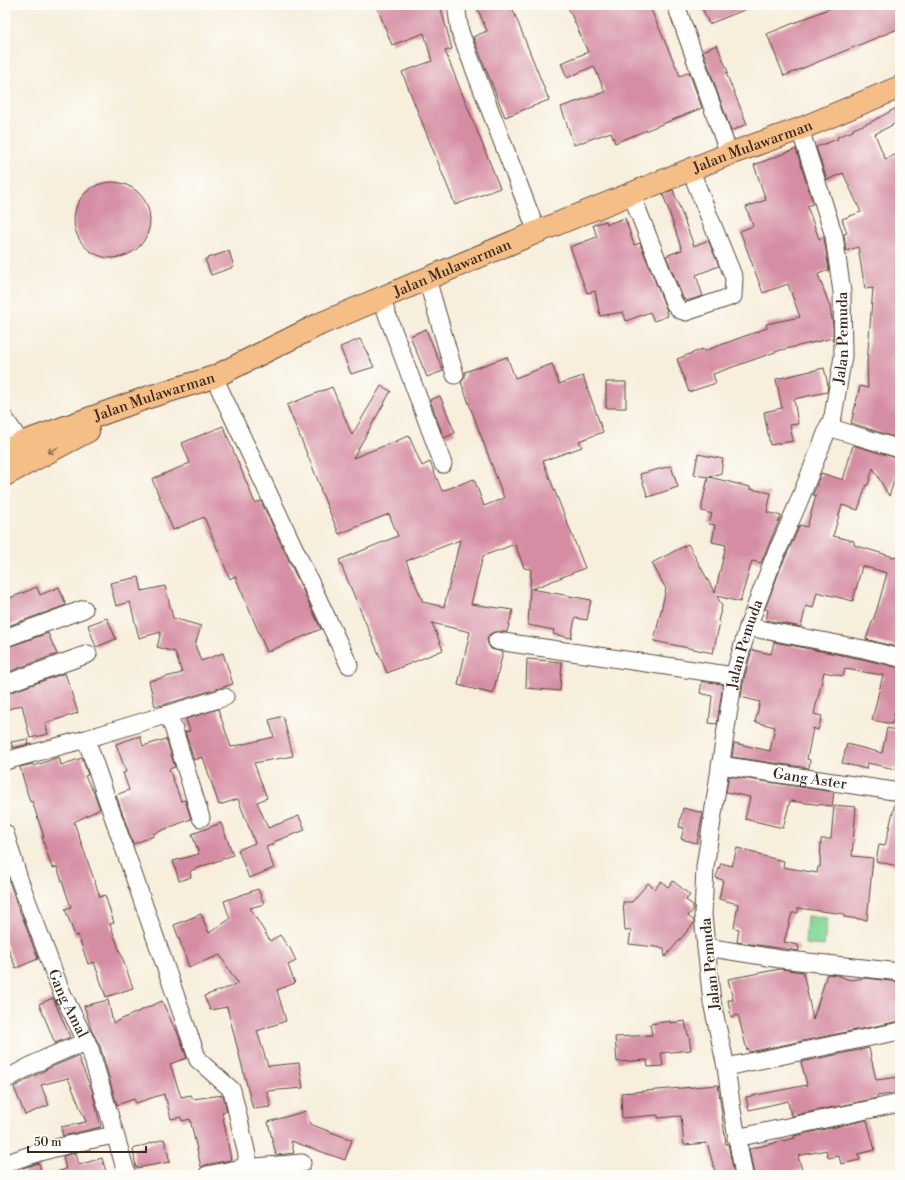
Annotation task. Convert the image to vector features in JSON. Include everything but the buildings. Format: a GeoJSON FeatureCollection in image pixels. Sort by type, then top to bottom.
{"type":"FeatureCollection","features":[{"type":"Feature","properties":{"kind":"highway","name":"Jalan Mulawarman"},"geometry":{"type":"LineString","coordinates":[[13,447],[149,397],[214,377],[320,324],[427,278],[690,169],[800,129],[900,87]]}},
{"type":"Feature","properties":{"kind":"highway"},"geometry":{"type":"LineString","coordinates":[[9,473],[149,397]]}},
{"type":"Feature","properties":{"kind":"street"},"geometry":{"type":"LineString","coordinates":[[456,5],[460,32],[537,232]]}},
{"type":"Feature","properties":{"kind":"street"},"geometry":{"type":"LineString","coordinates":[[676,5],[729,154]]}},
{"type":"Feature","properties":{"kind":"street","name":"Jalan Pemuda"},"geometry":{"type":"LineString","coordinates":[[744,1175],[736,1138],[726,1066],[712,1002],[703,915],[705,867],[734,676],[748,626],[772,563],[797,506],[833,416],[843,356],[842,292],[834,236],[800,129]]}},
{"type":"Feature","properties":{"kind":"street"},"geometry":{"type":"LineString","coordinates":[[631,193],[674,303],[680,310],[686,312],[733,296],[734,278],[690,169]]}},
{"type":"Feature","properties":{"kind":"street"},"geometry":{"type":"LineString","coordinates":[[427,278],[455,375]]}},
{"type":"Feature","properties":{"kind":"street"},"geometry":{"type":"LineString","coordinates":[[380,298],[443,464]]}},
{"type":"Feature","properties":{"kind":"street"},"geometry":{"type":"LineString","coordinates":[[214,377],[349,665]]}},
{"type":"Feature","properties":{"kind":"street"},"geometry":{"type":"LineString","coordinates":[[5,419],[13,447]]}},
{"type":"Feature","properties":{"kind":"street"},"geometry":{"type":"LineString","coordinates":[[828,427],[900,449]]}},
{"type":"Feature","properties":{"kind":"street"},"geometry":{"type":"LineString","coordinates":[[5,638],[84,610]]}},
{"type":"Feature","properties":{"kind":"street"},"geometry":{"type":"LineString","coordinates":[[748,626],[864,649],[900,658]]}},
{"type":"Feature","properties":{"kind":"street"},"geometry":{"type":"LineString","coordinates":[[497,641],[734,676]]}},
{"type":"Feature","properties":{"kind":"street"},"geometry":{"type":"LineString","coordinates":[[5,684],[88,654]]}},
{"type":"Feature","properties":{"kind":"street"},"geometry":{"type":"LineString","coordinates":[[5,761],[86,739],[225,697]]}},
{"type":"Feature","properties":{"kind":"street"},"geometry":{"type":"LineString","coordinates":[[165,715],[169,718],[173,727],[201,818]]}},
{"type":"Feature","properties":{"kind":"street"},"geometry":{"type":"LineString","coordinates":[[86,739],[198,1060],[232,1090],[248,1155],[247,1162],[242,1168]]}},
{"type":"Feature","properties":{"kind":"street","name":"Gang Aster"},"geometry":{"type":"LineString","coordinates":[[720,764],[900,792]]}},
{"type":"Feature","properties":{"kind":"street","name":"Gang Amal"},"geometry":{"type":"LineString","coordinates":[[5,833],[19,880],[60,991],[87,1042],[127,1175]]}},
{"type":"Feature","properties":{"kind":"street"},"geometry":{"type":"LineString","coordinates":[[706,947],[780,959],[900,972]]}},
{"type":"Feature","properties":{"kind":"street"},"geometry":{"type":"LineString","coordinates":[[726,1066],[900,1031]]}},
{"type":"Feature","properties":{"kind":"street"},"geometry":{"type":"LineString","coordinates":[[5,1080],[35,1062],[61,1050],[87,1042]]}},
{"type":"Feature","properties":{"kind":"street"},"geometry":{"type":"LineString","coordinates":[[736,1138],[900,1103]]}},
{"type":"Feature","properties":{"kind":"street"},"geometry":{"type":"LineString","coordinates":[[5,1164],[30,1154],[115,1135]]}},
{"type":"Feature","properties":{"kind":"street"},"geometry":{"type":"LineString","coordinates":[[207,1175],[242,1168],[302,1163]]}},
{"type":"Feature","properties":{"kind":"green space"},"geometry":{"type":"Polygon","coordinates":[[[807,916],[827,918],[824,946],[805,944],[807,916]]]}}]}
